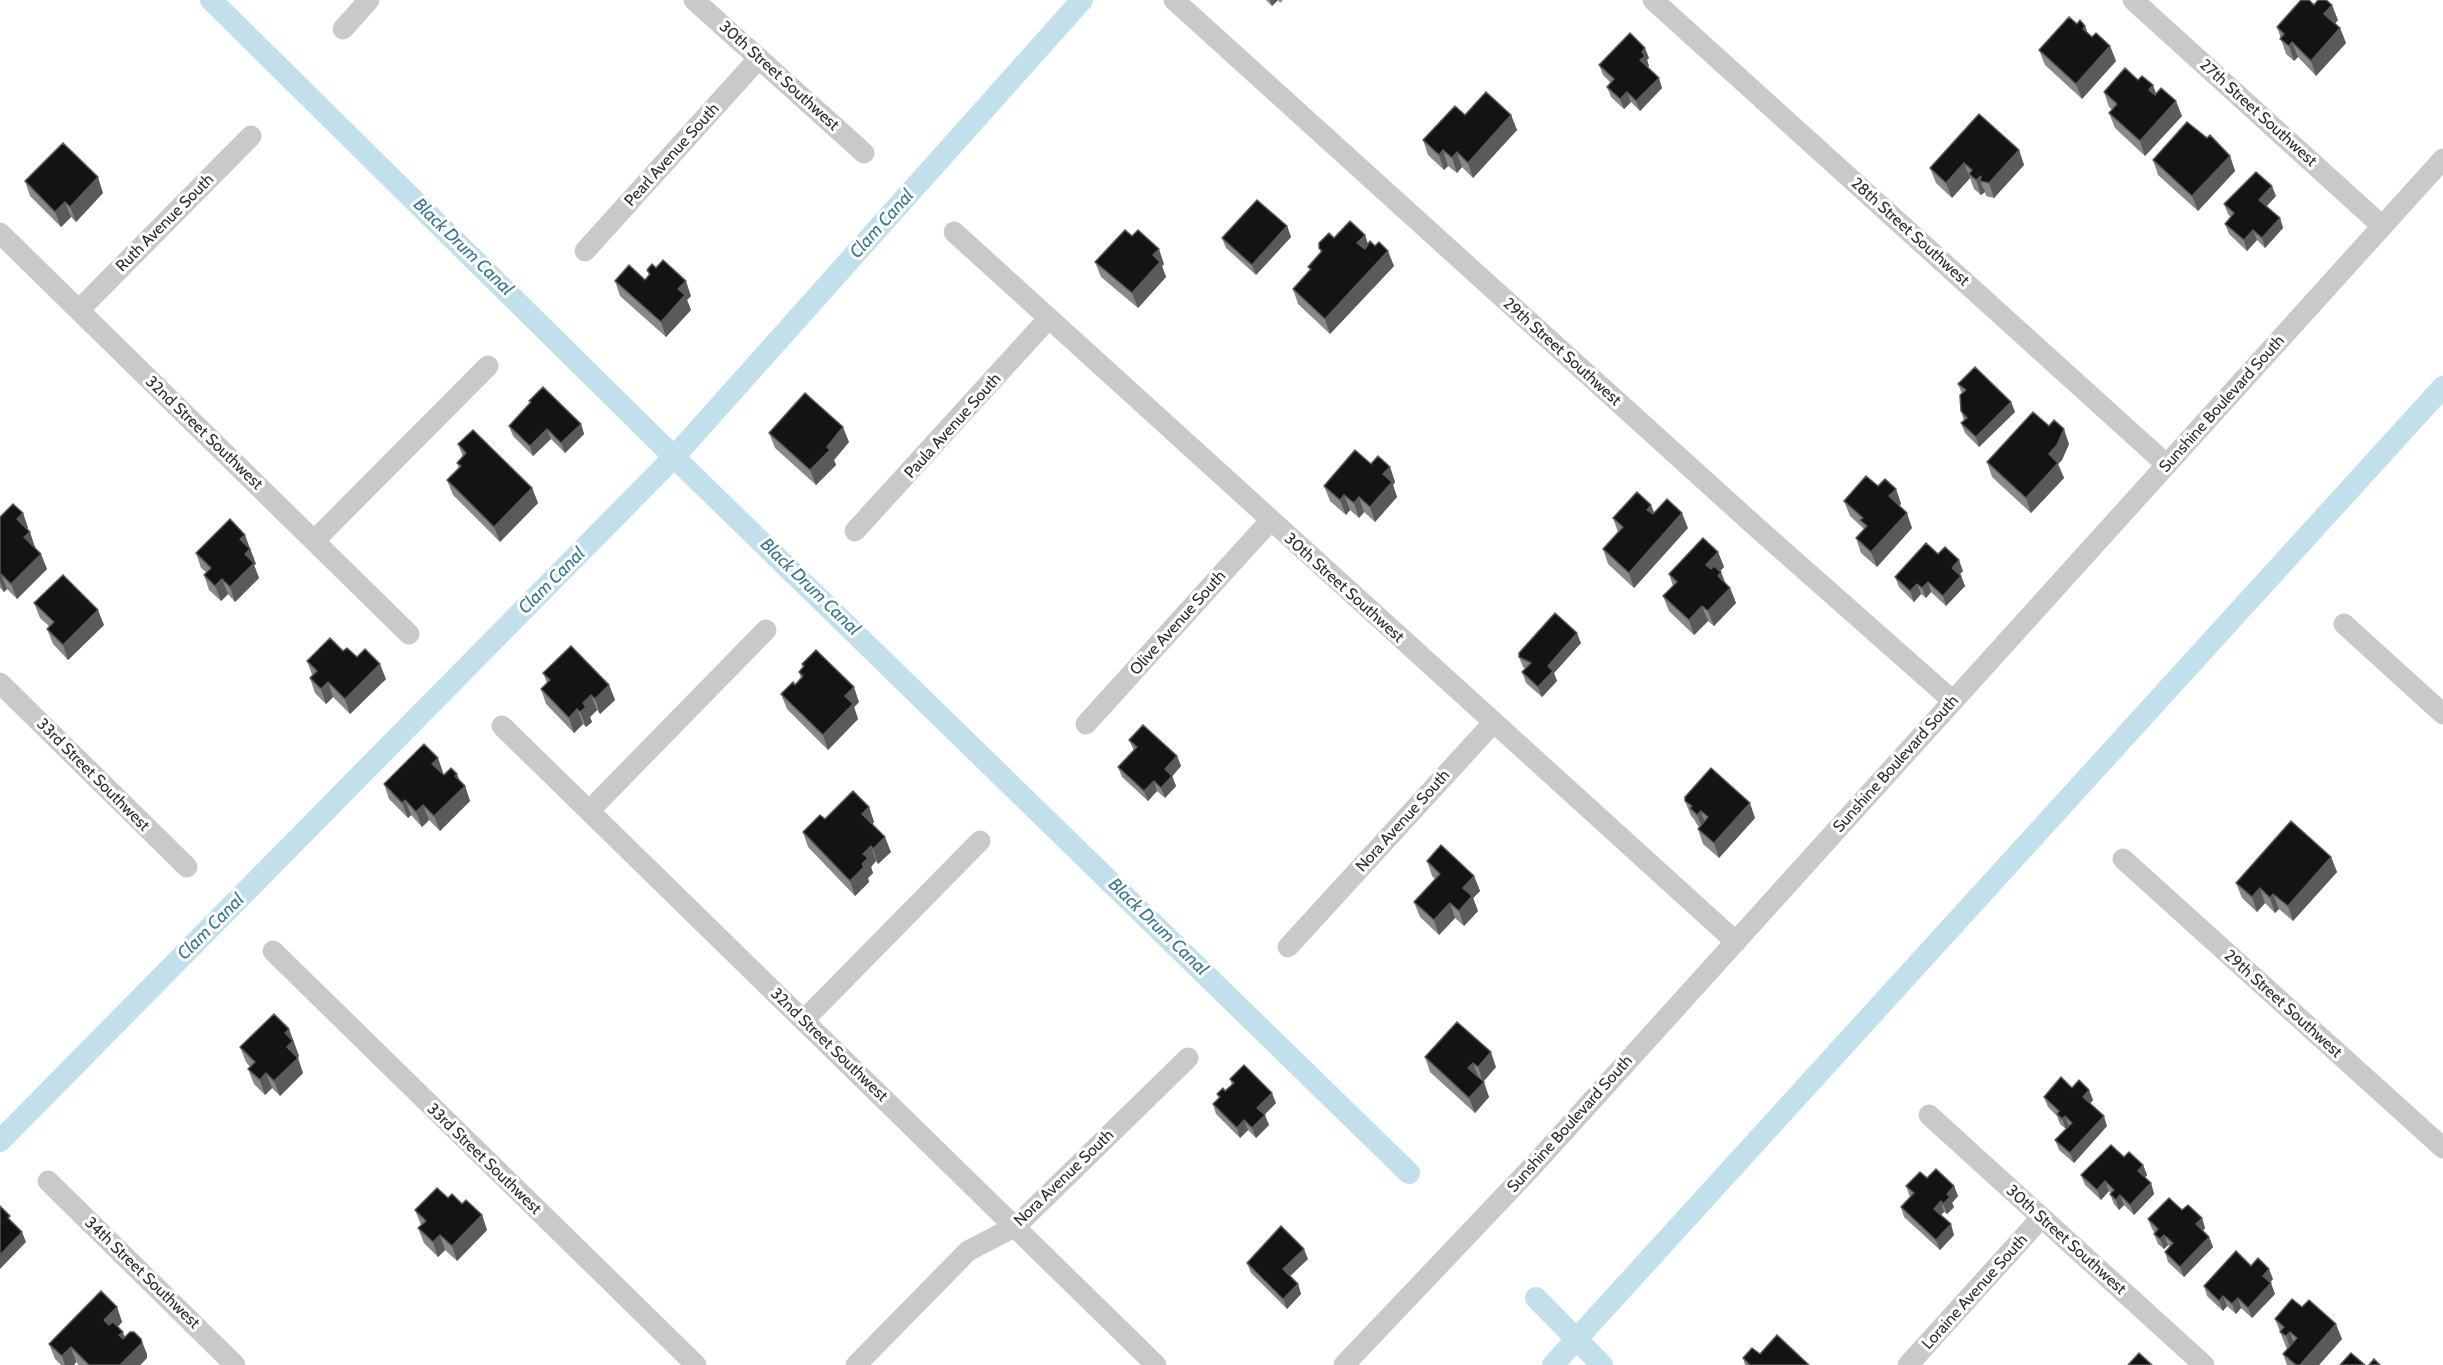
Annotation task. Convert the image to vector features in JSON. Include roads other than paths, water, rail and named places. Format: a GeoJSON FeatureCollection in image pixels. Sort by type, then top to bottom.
{"type":"FeatureCollection","features":[{"type":"Feature","properties":{"kind":"street"},"geometry":{"type":"LineString","coordinates":[[344,29],[369,0]]}},
{"type":"Feature","properties":{"kind":"street","name":"30th Street Southwest"},"geometry":{"type":"LineString","coordinates":[[694,0],[864,153]]}},
{"type":"Feature","properties":{"kind":"street","name":"29th Street Southwest"},"geometry":{"type":"LineString","coordinates":[[1174,0],[1755,526],[1953,701]]}},
{"type":"Feature","properties":{"kind":"street","name":"28th Street Southwest"},"geometry":{"type":"LineString","coordinates":[[1653,0],[2167,465]]}},
{"type":"Feature","properties":{"kind":"street","name":"27th Street Southwest"},"geometry":{"type":"LineString","coordinates":[[2133,0],[2382,226]]}},
{"type":"Feature","properties":{"kind":"street","name":"Pearl Avenue South"},"geometry":{"type":"LineString","coordinates":[[585,251],[759,58]]}},
{"type":"Feature","properties":{"kind":"street","name":"Ruth Avenue South"},"geometry":{"type":"LineString","coordinates":[[79,310],[251,136]]}},
{"type":"Feature","properties":{"kind":"street","name":"Sunshine Boulevard South"},"geometry":{"type":"LineString","coordinates":[[1344,1365],[1516,1185],[2443,159]]}},
{"type":"Feature","properties":{"kind":"street","name":"30th Street Southwest"},"geometry":{"type":"LineString","coordinates":[[954,232],[1736,942]]}},
{"type":"Feature","properties":{"kind":"street","name":"32nd Street Southwest"},"geometry":{"type":"LineString","coordinates":[[0,233],[409,634]]}},
{"type":"Feature","properties":{"kind":"street","name":"Paula Avenue South"},"geometry":{"type":"LineString","coordinates":[[855,531],[1048,319]]}},
{"type":"Feature","properties":{"kind":"street"},"geometry":{"type":"LineString","coordinates":[[314,541],[488,366]]}},
{"type":"Feature","properties":{"kind":"street","name":"Olive Avenue South"},"geometry":{"type":"LineString","coordinates":[[1086,724],[1270,521]]}},
{"type":"Feature","properties":{"kind":"street"},"geometry":{"type":"LineString","coordinates":[[2344,624],[2443,714]]}},
{"type":"Feature","properties":{"kind":"street"},"geometry":{"type":"LineString","coordinates":[[590,811],[766,630]]}},
{"type":"Feature","properties":{"kind":"street","name":"33rd Street Southwest"},"geometry":{"type":"LineString","coordinates":[[0,683],[187,867]]}},
{"type":"Feature","properties":{"kind":"street","name":"Nora Avenue South"},"geometry":{"type":"LineString","coordinates":[[1288,947],[1494,722]]}},
{"type":"Feature","properties":{"kind":"street","name":"32nd Street Southwest"},"geometry":{"type":"LineString","coordinates":[[502,726],[1156,1365]]}},
{"type":"Feature","properties":{"kind":"street"},"geometry":{"type":"LineString","coordinates":[[804,1020],[980,841]]}},
{"type":"Feature","properties":{"kind":"street","name":"29th Street Southwest"},"geometry":{"type":"LineString","coordinates":[[2123,859],[2443,1148]]}},
{"type":"Feature","properties":{"kind":"street","name":"33rd Street Southwest"},"geometry":{"type":"LineString","coordinates":[[273,951],[696,1365]]}},
{"type":"Feature","properties":{"kind":"street","name":"Nora Avenue South"},"geometry":{"type":"LineString","coordinates":[[856,1365],[968,1251],[1016,1226],[1188,1058]]}},
{"type":"Feature","properties":{"kind":"street","name":"30th Street Southwest"},"geometry":{"type":"LineString","coordinates":[[1929,1115],[2204,1365]]}},
{"type":"Feature","properties":{"kind":"street","name":"34th Street Southwest"},"geometry":{"type":"LineString","coordinates":[[48,1181],[235,1365]]}},
{"type":"Feature","properties":{"kind":"street","name":"Loraine Avenue South"},"geometry":{"type":"LineString","coordinates":[[1908,1365],[2041,1218]]}},
{"type":"Feature","properties":{"kind":"waterway","name":"Black Drum Canal"},"geometry":{"type":"LineString","coordinates":[[211,0],[674,457],[1409,1173]]}},
{"type":"Feature","properties":{"kind":"waterway","name":"Clam Canal"},"geometry":{"type":"LineString","coordinates":[[0,1141],[674,457],[1082,0]]}},
{"type":"Feature","properties":{"kind":"waterway"},"geometry":{"type":"LineString","coordinates":[[1553,1365],[2443,387]]}},
{"type":"Feature","properties":{"kind":"waterway","name":"Black Drum Canal"},"geometry":{"type":"LineString","coordinates":[[1536,1298],[1602,1365]]}}]}
